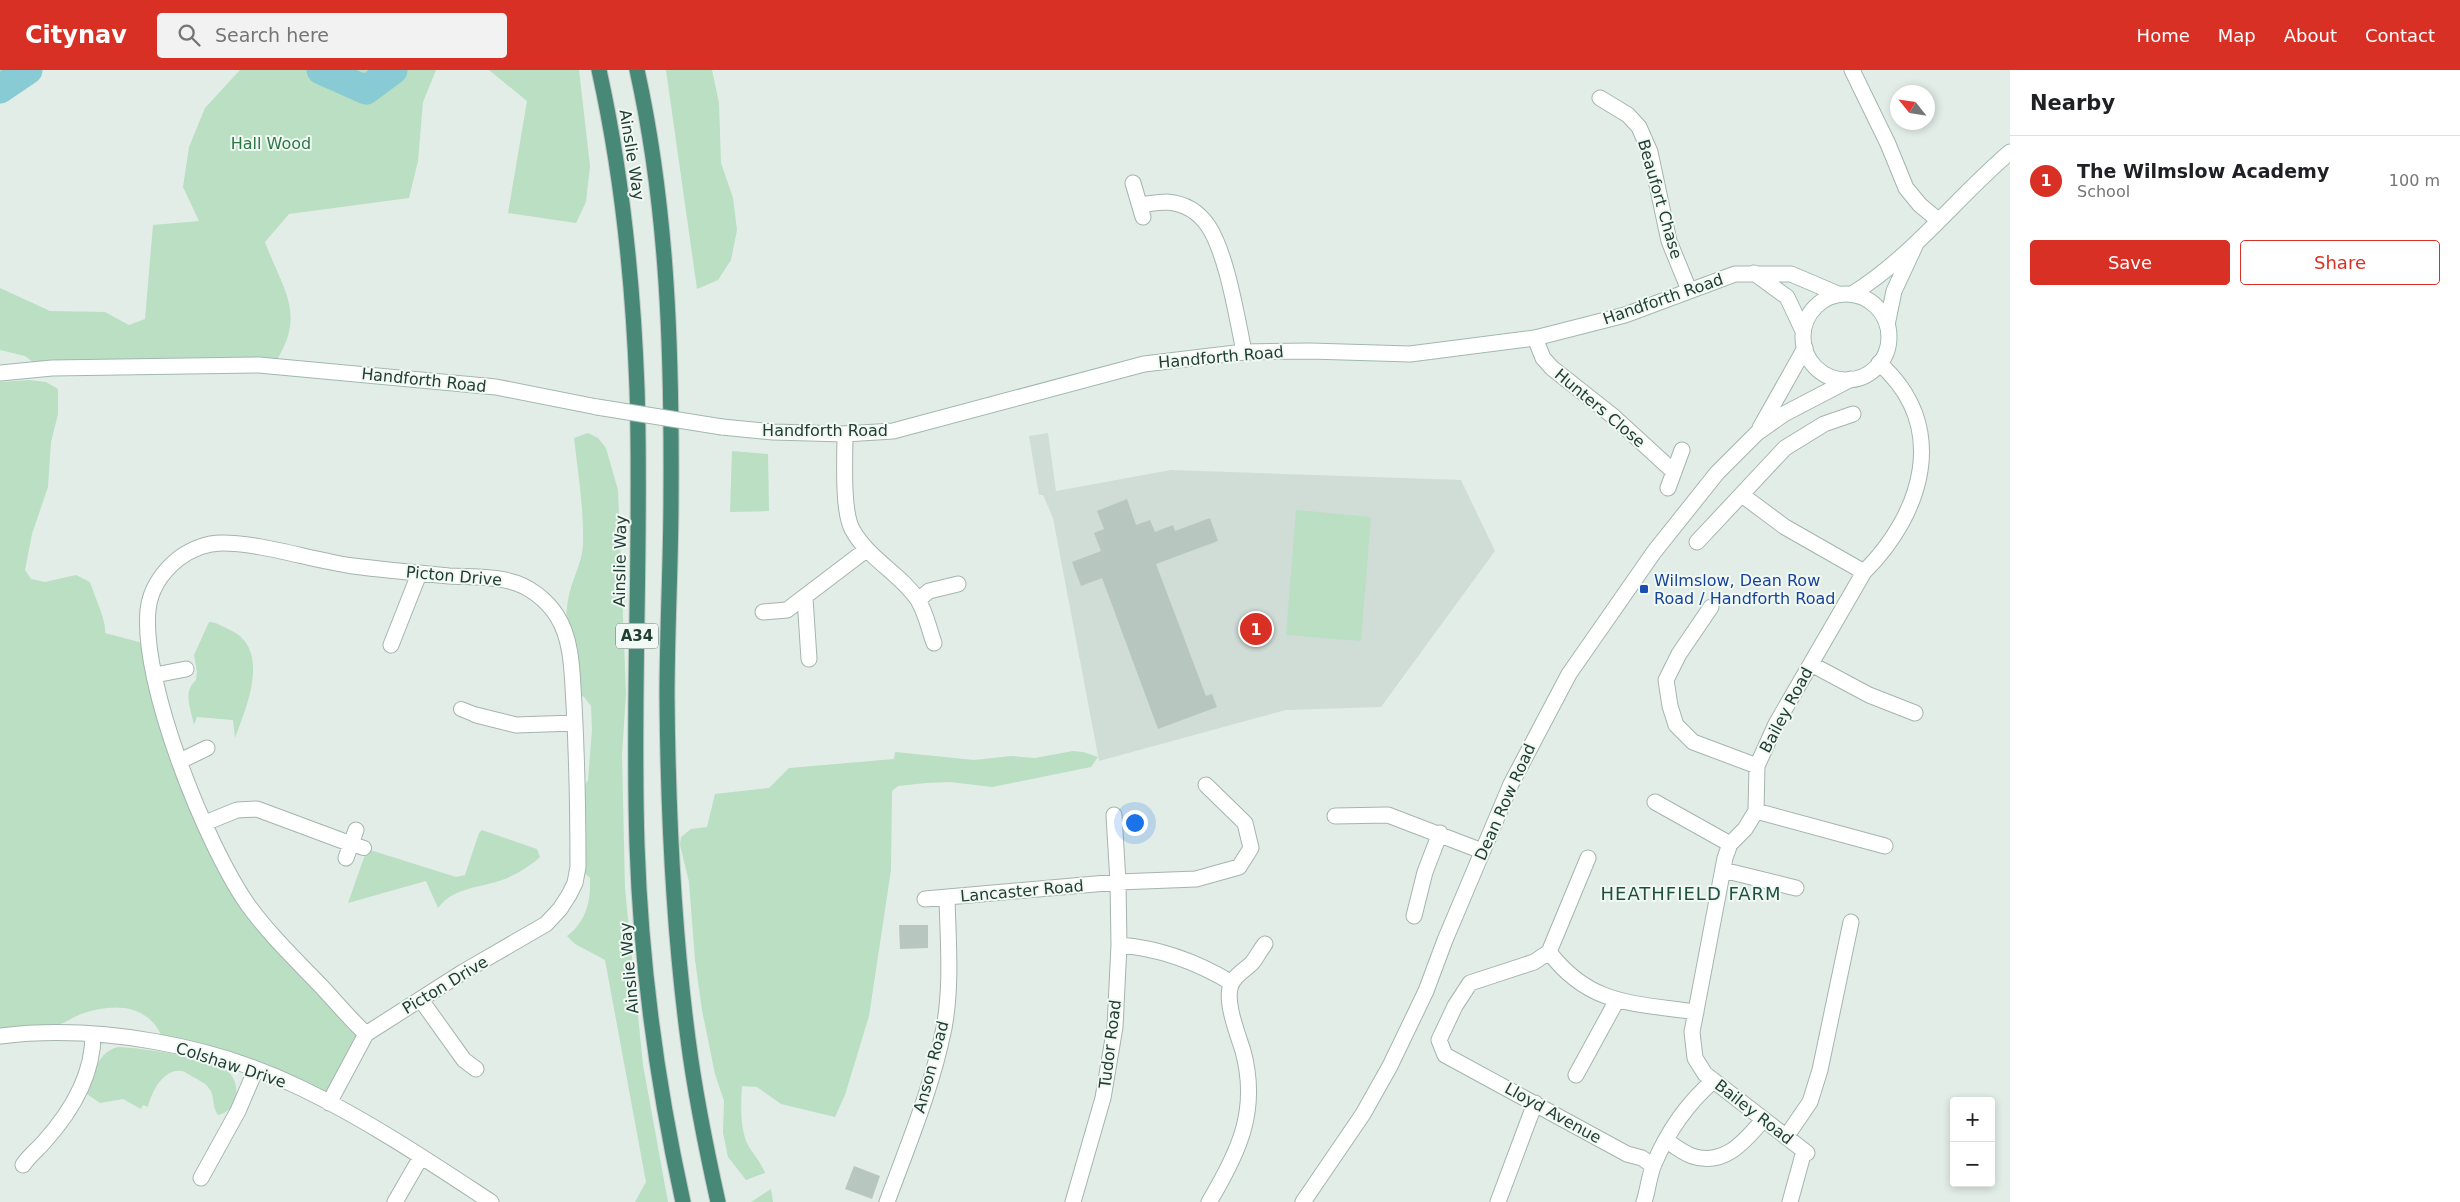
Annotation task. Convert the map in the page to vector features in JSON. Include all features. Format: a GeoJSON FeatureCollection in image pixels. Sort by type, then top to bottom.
{"type":"FeatureCollection","features":[{"type":"Feature","properties":{"kind":"highway","name":"Ainslie Way"},"geometry":{"type":"LineString","coordinates":[[599,70],[616,156],[626,228],[637,387],[637,846],[645,965],[655,1054],[668,1135],[683,1202]]}},
{"type":"Feature","properties":{"kind":"highway","name":"Ainslie Way"},"geometry":{"type":"LineString","coordinates":[[637,70],[652,150],[668,286],[671,388],[671,497],[667,696],[671,843],[688,1038],[701,1121],[718,1202]]}},
{"type":"Feature","properties":{"kind":"street"},"geometry":{"type":"LineString","coordinates":[[1845,71],[1888,144],[1906,188],[1920,205],[1938,220]]}},
{"type":"Feature","properties":{"kind":"street","name":"Beaufort Chase"},"geometry":{"type":"LineString","coordinates":[[1600,98],[1628,115],[1639,126],[1650,152],[1669,242],[1688,290]]}},
{"type":"Feature","properties":{"kind":"street"},"geometry":{"type":"LineString","coordinates":[[1803,331],[1806,321],[1816,305],[1825,299],[1845,294],[1871,282],[1890,264],[1916,245],[1938,220],[2010,152]]}},
{"type":"Feature","properties":{"kind":"street"},"geometry":{"type":"LineString","coordinates":[[1133,183],[1141,211],[1168,202],[1187,208],[1206,221],[1217,239],[1236,306],[1244,352]]}},
{"type":"Feature","properties":{"kind":"street"},"geometry":{"type":"LineString","coordinates":[[1887,325],[1894,291],[1916,245]]}},
{"type":"Feature","properties":{"kind":"street"},"geometry":{"type":"LineString","coordinates":[[1754,273],[1787,297],[1803,331],[1805,348],[1810,359],[1820,371],[1829,376],[1851,379],[1867,374],[1879,363],[1886,350],[1889,337],[1882,313],[1874,304],[1845,294]]}},
{"type":"Feature","properties":{"kind":"street","name":"Handforth Road"},"geometry":{"type":"LineString","coordinates":[[0,373],[52,368],[259,365],[496,387],[597,407],[722,427],[772,432],[845,434],[894,431],[1144,364],[1244,352],[1310,351],[1410,354],[1535,338],[1625,315],[1735,274],[1790,274],[1845,294]]}},
{"type":"Feature","properties":{"kind":"street","name":"Hunters Close"},"geometry":{"type":"LineString","coordinates":[[1535,338],[1543,358],[1552,368],[1614,417],[1674,472]]}},
{"type":"Feature","properties":{"kind":"street","name":"Dean Row Road"},"geometry":{"type":"LineString","coordinates":[[1756,433],[1805,348]]}},
{"type":"Feature","properties":{"kind":"street","name":"Bailey Road"},"geometry":{"type":"LineString","coordinates":[[1790,1202],[1805,1152],[1705,1074],[1694,1058],[1692,1032],[1723,870],[1730,844],[1746,828],[1756,811],[1757,766],[1776,724],[1864,572],[1884,552],[1896,534],[1914,492],[1923,456],[1921,431],[1914,407],[1901,387],[1879,363]]}},
{"type":"Feature","properties":{"kind":"street","name":"Dean Row Road"},"geometry":{"type":"LineString","coordinates":[[1303,1202],[1363,1114],[1390,1066],[1426,991],[1511,784],[1569,674],[1654,552],[1717,473],[1756,433],[1784,414],[1851,379]]}},
{"type":"Feature","properties":{"kind":"street"},"geometry":{"type":"LineString","coordinates":[[1697,542],[1785,448],[1824,424],[1853,414]]}},
{"type":"Feature","properties":{"kind":"street"},"geometry":{"type":"LineString","coordinates":[[845,434],[848,511],[851,528],[866,550],[918,600],[926,616],[934,643]]}},
{"type":"Feature","properties":{"kind":"street"},"geometry":{"type":"LineString","coordinates":[[1668,488],[1682,450]]}},
{"type":"Feature","properties":{"kind":"street"},"geometry":{"type":"LineString","coordinates":[[1742,495],[1785,527],[1864,572]]}},
{"type":"Feature","properties":{"kind":"street","name":"Picton Drive"},"geometry":{"type":"LineString","coordinates":[[329,1103],[366,1034],[463,972],[546,924],[560,909],[569,895],[575,883],[578,867],[575,723],[571,669],[566,640],[562,624],[547,603],[528,589],[507,580],[419,574],[321,561],[240,544],[220,543],[197,548],[186,553],[166,569],[160,577],[151,599],[148,623],[155,676],[162,708],[180,761],[204,823],[228,873],[256,917],[366,1034]]}},
{"type":"Feature","properties":{"kind":"street"},"geometry":{"type":"LineString","coordinates":[[763,612],[787,610],[866,550]]}},
{"type":"Feature","properties":{"kind":"street"},"geometry":{"type":"LineString","coordinates":[[389,649],[419,574]]}},
{"type":"Feature","properties":{"kind":"street"},"geometry":{"type":"LineString","coordinates":[[918,600],[929,591],[958,584]]}},
{"type":"Feature","properties":{"kind":"street"},"geometry":{"type":"LineString","coordinates":[[805,598],[809,659]]}},
{"type":"Feature","properties":{"kind":"street"},"geometry":{"type":"LineString","coordinates":[[1711,607],[1679,654],[1666,680],[1670,706],[1676,725],[1693,742],[1757,766]]}},
{"type":"Feature","properties":{"kind":"street"},"geometry":{"type":"LineString","coordinates":[[1811,664],[1869,695],[1915,713]]}},
{"type":"Feature","properties":{"kind":"street"},"geometry":{"type":"LineString","coordinates":[[155,676],[189,668]]}},
{"type":"Feature","properties":{"kind":"street"},"geometry":{"type":"LineString","coordinates":[[461,709],[476,715],[516,725],[575,723]]}},
{"type":"Feature","properties":{"kind":"street"},"geometry":{"type":"LineString","coordinates":[[180,761],[207,748]]}},
{"type":"Feature","properties":{"kind":"street"},"geometry":{"type":"LineString","coordinates":[[1118,882],[1196,879],[1239,867],[1251,848],[1245,824],[1206,785]]}},
{"type":"Feature","properties":{"kind":"street"},"geometry":{"type":"LineString","coordinates":[[1655,802],[1730,844]]}},
{"type":"Feature","properties":{"kind":"street"},"geometry":{"type":"LineString","coordinates":[[204,823],[237,810],[257,809],[353,850],[356,830]]}},
{"type":"Feature","properties":{"kind":"street"},"geometry":{"type":"LineString","coordinates":[[1756,811],[1885,846]]}},
{"type":"Feature","properties":{"kind":"street","name":"Tudor Road"},"geometry":{"type":"LineString","coordinates":[[1072,1202],[1103,1098],[1115,1027],[1119,945],[1114,815]]}},
{"type":"Feature","properties":{"kind":"street"},"geometry":{"type":"LineString","coordinates":[[1336,816],[1388,815],[1440,833],[1482,851]]}},
{"type":"Feature","properties":{"kind":"street"},"geometry":{"type":"LineString","coordinates":[[1414,916],[1425,872],[1440,833]]}},
{"type":"Feature","properties":{"kind":"street"},"geometry":{"type":"LineString","coordinates":[[1588,858],[1549,952],[1559,964],[1597,994],[1616,1000],[1696,1012]]}},
{"type":"Feature","properties":{"kind":"street"},"geometry":{"type":"LineString","coordinates":[[1723,870],[1796,888]]}},
{"type":"Feature","properties":{"kind":"street","name":"Lancaster Road"},"geometry":{"type":"LineString","coordinates":[[925,899],[1118,882]]}},
{"type":"Feature","properties":{"kind":"street","name":"Anson Road"},"geometry":{"type":"LineString","coordinates":[[887,1202],[928,1092],[944,1026],[948,972],[947,898]]}},
{"type":"Feature","properties":{"kind":"street"},"geometry":{"type":"LineString","coordinates":[[1786,1137],[1810,1102],[1820,1070],[1851,922]]}},
{"type":"Feature","properties":{"kind":"street"},"geometry":{"type":"LineString","coordinates":[[1209,1202],[1231,1164],[1248,1114],[1249,1076],[1230,999],[1232,983],[1252,962],[1265,944]]}},
{"type":"Feature","properties":{"kind":"street"},"geometry":{"type":"LineString","coordinates":[[1119,945],[1146,948],[1187,960],[1232,983]]}},
{"type":"Feature","properties":{"kind":"street","name":"Lloyd Avenue"},"geometry":{"type":"LineString","coordinates":[[1549,952],[1534,962],[1470,983],[1455,1006],[1439,1040],[1445,1055],[1627,1154],[1642,1158],[1654,1166]]}},
{"type":"Feature","properties":{"kind":"street"},"geometry":{"type":"LineString","coordinates":[[421,1000],[464,1060],[476,1068]]}},
{"type":"Feature","properties":{"kind":"street"},"geometry":{"type":"LineString","coordinates":[[1576,1075],[1616,1000]]}},
{"type":"Feature","properties":{"kind":"street","name":"Colshaw Drive"},"geometry":{"type":"LineString","coordinates":[[0,1036],[42,1033],[93,1035],[147,1041],[198,1051],[256,1069],[329,1103],[421,1157],[491,1202]]}},
{"type":"Feature","properties":{"kind":"street"},"geometry":{"type":"LineString","coordinates":[[21,1168],[60,1121],[84,1083],[90,1068],[93,1035]]}},
{"type":"Feature","properties":{"kind":"street"},"geometry":{"type":"LineString","coordinates":[[198,1182],[238,1112],[256,1069]]}},
{"type":"Feature","properties":{"kind":"street"},"geometry":{"type":"LineString","coordinates":[[1644,1202],[1654,1166],[1666,1140],[1694,1097],[1713,1081]]}},
{"type":"Feature","properties":{"kind":"street"},"geometry":{"type":"LineString","coordinates":[[1498,1202],[1535,1103]]}},
{"type":"Feature","properties":{"kind":"street"},"geometry":{"type":"LineString","coordinates":[[1666,1140],[1690,1156],[1703,1159],[1729,1153],[1739,1148],[1763,1120]]}},
{"type":"Feature","properties":{"kind":"street"},"geometry":{"type":"LineString","coordinates":[[395,1202],[421,1157]]}},
{"type":"Feature","properties":{"kind":"shaded area"},"geometry":{"type":"Polygon","coordinates":[[[1048,433],[1056,491],[1171,470],[1461,480],[1495,551],[1381,707],[1286,710],[1099,761],[1053,518],[1043,495],[1039,495],[1029,436],[1048,433]]]}},
{"type":"Feature","properties":{"kind":"green space"},"geometry":{"type":"Polygon","coordinates":[[[0,70],[41,70],[0,104],[0,70]]]}},
{"type":"Feature","properties":{"kind":"green space","name":"Hall Wood"},"geometry":{"type":"Polygon","coordinates":[[[240,70],[436,70],[423,102],[418,161],[409,198],[289,214],[265,242],[285,289],[291,317],[289,332],[273,366],[42,369],[25,356],[0,350],[0,288],[50,311],[105,312],[129,325],[145,319],[153,225],[199,221],[183,187],[189,147],[205,108],[240,70]]]}},
{"type":"Feature","properties":{"kind":"green space"},"geometry":{"type":"Polygon","coordinates":[[[489,70],[579,70],[590,166],[586,202],[576,223],[508,213],[527,101],[489,70]]]}},
{"type":"Feature","properties":{"kind":"green space"},"geometry":{"type":"Polygon","coordinates":[[[666,70],[712,70],[719,103],[721,163],[733,198],[737,230],[731,260],[718,280],[697,289],[666,70]]]}},
{"type":"Feature","properties":{"kind":"green space"},"geometry":{"type":"Polygon","coordinates":[[[29,380],[46,382],[58,389],[58,414],[51,442],[48,487],[32,534],[25,570],[31,579],[45,582],[76,575],[90,582],[102,615],[105,633],[139,642],[150,647],[162,708],[228,873],[366,1034],[329,1103],[165,1044],[159,1031],[151,1021],[142,1014],[131,1010],[107,1008],[94,1010],[45,1029],[0,1036],[0,382],[29,380]]]}},
{"type":"Feature","properties":{"kind":"green space"},"geometry":{"type":"Polygon","coordinates":[[[588,433],[598,438],[606,448],[618,490],[626,693],[622,755],[625,889],[643,1065],[668,1202],[635,1202],[646,1182],[605,960],[575,944],[567,936],[583,918],[590,895],[590,878],[578,867],[577,799],[588,780],[592,730],[591,706],[584,697],[573,691],[566,622],[569,593],[581,559],[583,545],[582,505],[574,438],[588,433]]]}},
{"type":"Feature","properties":{"kind":"green space"},"geometry":{"type":"Polygon","coordinates":[[[732,451],[768,454],[769,511],[730,512],[732,451]]]}},
{"type":"Feature","properties":{"kind":"green space"},"geometry":{"type":"Polygon","coordinates":[[[1296,510],[1371,517],[1361,641],[1286,635],[1296,510]]]}},
{"type":"Feature","properties":{"kind":"green space"},"geometry":{"type":"Polygon","coordinates":[[[209,622],[223,626],[243,639],[250,651],[253,665],[252,680],[245,711],[235,738],[233,720],[197,717],[194,725],[188,695],[196,680],[197,672],[194,655],[209,622]]]}},
{"type":"Feature","properties":{"kind":"green space"},"geometry":{"type":"Polygon","coordinates":[[[1073,751],[1098,757],[1091,767],[992,787],[950,782],[898,786],[892,791],[891,870],[869,1016],[845,1095],[835,1117],[781,1104],[757,1087],[742,1086],[743,1132],[749,1147],[765,1173],[746,1180],[728,1157],[723,1133],[724,1101],[715,1074],[702,1010],[695,960],[689,882],[680,845],[681,837],[691,829],[707,827],[715,794],[769,788],[789,768],[894,759],[895,752],[974,760],[1011,756],[1035,758],[1073,751]]]}},
{"type":"Feature","properties":{"kind":"green space"},"geometry":{"type":"Polygon","coordinates":[[[482,830],[537,849],[540,857],[507,878],[457,893],[438,908],[426,881],[348,903],[367,849],[456,877],[465,875],[479,833],[482,830]]]}},
{"type":"Feature","properties":{"kind":"green space"},"geometry":{"type":"Polygon","coordinates":[[[118,1047],[174,1054],[204,1061],[225,1069],[231,1074],[236,1085],[234,1103],[228,1111],[218,1115],[208,1087],[187,1073],[175,1071],[169,1073],[159,1083],[148,1107],[143,1105],[141,1109],[123,1099],[100,1103],[87,1094],[94,1072],[100,1059],[110,1050],[118,1047]]]}},
{"type":"Feature","properties":{"kind":"green space"},"geometry":{"type":"Polygon","coordinates":[[[771,1189],[773,1202],[751,1202],[771,1189]]]}},
{"type":"Feature","properties":{"kind":"building"},"geometry":{"type":"Polygon","coordinates":[[[1127,499],[1136,525],[1150,520],[1155,532],[1173,525],[1175,531],[1210,518],[1218,541],[1156,564],[1206,696],[1212,694],[1217,707],[1158,729],[1102,578],[1081,586],[1072,562],[1101,551],[1094,533],[1104,529],[1097,511],[1127,499]]]}},
{"type":"Feature","properties":{"kind":"building"},"geometry":{"type":"Polygon","coordinates":[[[899,925],[928,925],[928,948],[900,949],[899,925]]]}},
{"type":"Feature","properties":{"kind":"building"},"geometry":{"type":"Polygon","coordinates":[[[854,1166],[880,1176],[872,1199],[845,1189],[854,1166]]]}},
{"type":"Feature","properties":{"kind":"waterway"},"geometry":{"type":"LineString","coordinates":[[0,89],[28,70]]}},
{"type":"Feature","properties":{"kind":"waterway"},"geometry":{"type":"LineString","coordinates":[[321,70],[366,90],[393,70]]}},
{"type":"Feature","properties":{"kind":"place","name":"Wilmslow, Dean Row Road / Handforth Road"},"geometry":{"type":"Point","coordinates":[1644,589]}},
{"type":"Feature","properties":{"kind":"place","name":"The Wilmslow Academy"},"geometry":{"type":"Point","coordinates":[1256,629]}},
{"type":"Feature","properties":{"kind":"district","name":"HEATHFIELD FARM"},"geometry":{"type":"Point","coordinates":[1691,893]}}]}
